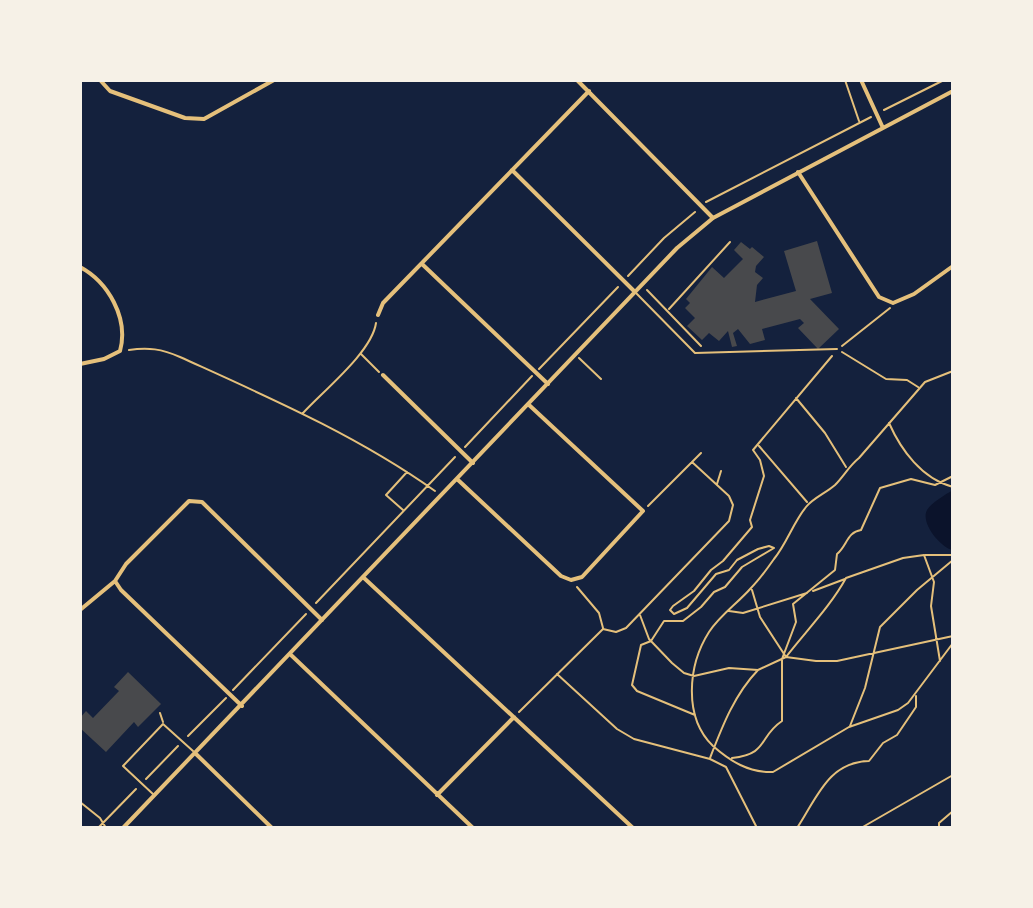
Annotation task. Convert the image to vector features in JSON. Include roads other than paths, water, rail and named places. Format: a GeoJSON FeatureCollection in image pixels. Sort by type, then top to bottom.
{"type":"FeatureCollection","features":[{"type":"Feature","properties":{"kind":"street"},"geometry":{"type":"LineString","coordinates":[[100,80],[110,91],[185,118],[204,119],[274,80]]}},
{"type":"Feature","properties":{"kind":"street"},"geometry":{"type":"LineString","coordinates":[[577,80],[713,218]]}},
{"type":"Feature","properties":{"kind":"street"},"geometry":{"type":"LineString","coordinates":[[861,80],[883,128]]}},
{"type":"Feature","properties":{"kind":"street"},"geometry":{"type":"LineString","coordinates":[[378,315],[383,303],[589,91]]}},
{"type":"Feature","properties":{"kind":"street"},"geometry":{"type":"LineString","coordinates":[[123,828],[677,248],[713,218],[953,91]]}},
{"type":"Feature","properties":{"kind":"street"},"geometry":{"type":"LineString","coordinates":[[512,170],[635,292]]}},
{"type":"Feature","properties":{"kind":"street"},"geometry":{"type":"LineString","coordinates":[[798,172],[879,297],[893,303],[914,294],[953,266]]}},
{"type":"Feature","properties":{"kind":"street"},"geometry":{"type":"LineString","coordinates":[[421,263],[548,384]]}},
{"type":"Feature","properties":{"kind":"street"},"geometry":{"type":"LineString","coordinates":[[80,267],[92,273],[111,294],[122,331],[120,351],[104,359],[80,364]]}},
{"type":"Feature","properties":{"kind":"street"},"geometry":{"type":"LineString","coordinates":[[383,375],[473,463]]}},
{"type":"Feature","properties":{"kind":"street"},"geometry":{"type":"LineString","coordinates":[[457,479],[561,576],[571,580],[582,577],[643,511],[528,404]]}},
{"type":"Feature","properties":{"kind":"street"},"geometry":{"type":"LineString","coordinates":[[80,610],[115,581],[126,564],[189,501],[202,502],[323,621]]}},
{"type":"Feature","properties":{"kind":"street"},"geometry":{"type":"LineString","coordinates":[[364,578],[633,828]]}},
{"type":"Feature","properties":{"kind":"street"},"geometry":{"type":"LineString","coordinates":[[115,581],[242,706]]}},
{"type":"Feature","properties":{"kind":"street"},"geometry":{"type":"LineString","coordinates":[[291,655],[473,828]]}},
{"type":"Feature","properties":{"kind":"street"},"geometry":{"type":"LineString","coordinates":[[437,795],[514,717]]}},
{"type":"Feature","properties":{"kind":"street"},"geometry":{"type":"LineString","coordinates":[[196,754],[272,828]]}},
{"type":"Feature","properties":{"kind":"lane"},"geometry":{"type":"LineString","coordinates":[[635,292],[695,353],[837,349]]}},
{"type":"Feature","properties":{"kind":"lane"},"geometry":{"type":"LineString","coordinates":[[160,713],[163,724],[196,754]]}},
{"type":"Feature","properties":{"kind":"lane"},"geometry":{"type":"LineString","coordinates":[[155,796],[123,766],[163,724]]}},
{"type":"Feature","properties":{"kind":"water"},"geometry":{"type":"Polygon","coordinates":[[[953,490],[953,550],[933,534],[926,515],[932,504],[953,490]]]}}]}
